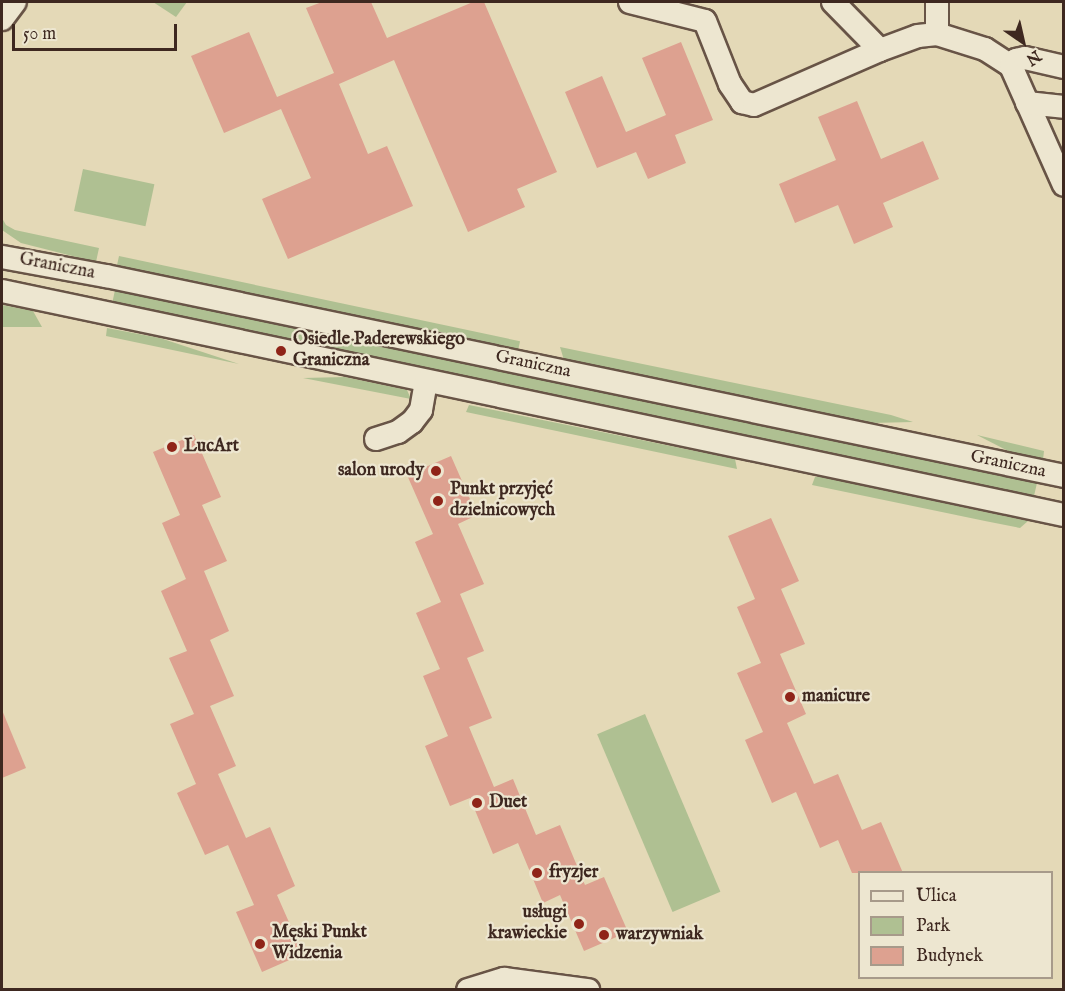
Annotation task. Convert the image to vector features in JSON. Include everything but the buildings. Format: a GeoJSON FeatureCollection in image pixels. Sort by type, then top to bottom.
{"type":"FeatureCollection","features":[{"type":"Feature","properties":{"kind":"street"},"geometry":{"type":"LineString","coordinates":[[2,19],[15,2]]}},
{"type":"Feature","properties":{"kind":"street"},"geometry":{"type":"LineString","coordinates":[[630,2],[705,21],[730,84],[742,102],[754,105],[880,50],[918,36],[937,34],[985,49],[1011,66],[1064,185]]}},
{"type":"Feature","properties":{"kind":"street"},"geometry":{"type":"LineString","coordinates":[[833,2],[880,50]]}},
{"type":"Feature","properties":{"kind":"street"},"geometry":{"type":"LineString","coordinates":[[937,2],[937,34]]}},
{"type":"Feature","properties":{"kind":"street"},"geometry":{"type":"LineString","coordinates":[[1011,66],[1016,60],[1024,58],[1064,67]]}},
{"type":"Feature","properties":{"kind":"street"},"geometry":{"type":"LineString","coordinates":[[1027,103],[1064,107]]}},
{"type":"Feature","properties":{"kind":"street","name":"Graniczna"},"geometry":{"type":"LineString","coordinates":[[2,257],[106,276],[1064,476]]}},
{"type":"Feature","properties":{"kind":"street","name":"Graniczna"},"geometry":{"type":"LineString","coordinates":[[2,291],[1064,514]]}},
{"type":"Feature","properties":{"kind":"street"},"geometry":{"type":"LineString","coordinates":[[376,439],[398,432],[412,422],[421,410],[426,381]]}},
{"type":"Feature","properties":{"kind":"street"},"geometry":{"type":"LineString","coordinates":[[468,990],[504,979],[588,990]]}},
{"type":"Feature","properties":{"kind":"green space"},"geometry":{"type":"Polygon","coordinates":[[[153,2],[187,2],[176,17],[153,2]]]}},
{"type":"Feature","properties":{"kind":"green space"},"geometry":{"type":"Polygon","coordinates":[[[83,169],[154,184],[145,226],[74,211],[83,169]]]}},
{"type":"Feature","properties":{"kind":"green space"},"geometry":{"type":"Polygon","coordinates":[[[2,218],[6,225],[15,230],[99,248],[96,262],[21,243],[2,230],[2,218]]]}},
{"type":"Feature","properties":{"kind":"green space"},"geometry":{"type":"Polygon","coordinates":[[[119,256],[520,341],[518,351],[117,266],[119,256]]]}},
{"type":"Feature","properties":{"kind":"green space"},"geometry":{"type":"Polygon","coordinates":[[[115,290],[1037,483],[1034,496],[112,304],[115,290]]]}},
{"type":"Feature","properties":{"kind":"green space"},"geometry":{"type":"Polygon","coordinates":[[[2,305],[33,311],[42,327],[2,327],[2,305]]]}},
{"type":"Feature","properties":{"kind":"green space"},"geometry":{"type":"Polygon","coordinates":[[[107,328],[160,338],[239,364],[106,336],[107,328]]]}},
{"type":"Feature","properties":{"kind":"green space"},"geometry":{"type":"Polygon","coordinates":[[[560,347],[891,415],[913,422],[871,423],[564,360],[560,347]]]}},
{"type":"Feature","properties":{"kind":"green space"},"geometry":{"type":"Polygon","coordinates":[[[345,377],[407,390],[411,399],[303,378],[345,377]]]}},
{"type":"Feature","properties":{"kind":"green space"},"geometry":{"type":"Polygon","coordinates":[[[469,405],[735,459],[737,469],[466,412],[469,405]]]}},
{"type":"Feature","properties":{"kind":"green space"},"geometry":{"type":"Polygon","coordinates":[[[977,435],[1044,451],[1043,460],[1010,452],[977,435]]]}},
{"type":"Feature","properties":{"kind":"green space"},"geometry":{"type":"Polygon","coordinates":[[[815,477],[1028,521],[1020,528],[985,521],[812,485],[815,477]]]}},
{"type":"Feature","properties":{"kind":"green space"},"geometry":{"type":"Polygon","coordinates":[[[645,714],[720,892],[673,912],[597,734],[645,714]]]}},
{"type":"Feature","properties":{"kind":"place","name":"Osiedle Paderewskiego Graniczna"},"geometry":{"type":"Point","coordinates":[281,351]}},
{"type":"Feature","properties":{"kind":"place","name":"LucArt"},"geometry":{"type":"Point","coordinates":[172,447]}},
{"type":"Feature","properties":{"kind":"place","name":"salon urody"},"geometry":{"type":"Point","coordinates":[436,471]}},
{"type":"Feature","properties":{"kind":"place","name":"Punkt przyjęć dzielnicowych"},"geometry":{"type":"Point","coordinates":[438,501]}},
{"type":"Feature","properties":{"kind":"place","name":"manicure"},"geometry":{"type":"Point","coordinates":[790,697]}},
{"type":"Feature","properties":{"kind":"place","name":"Duet"},"geometry":{"type":"Point","coordinates":[477,803]}},
{"type":"Feature","properties":{"kind":"place","name":"fryzjer"},"geometry":{"type":"Point","coordinates":[537,873]}},
{"type":"Feature","properties":{"kind":"place","name":"usługi krawieckie"},"geometry":{"type":"Point","coordinates":[579,924]}},
{"type":"Feature","properties":{"kind":"place","name":"warzywniak"},"geometry":{"type":"Point","coordinates":[604,935]}},
{"type":"Feature","properties":{"kind":"place","name":"Męski Punkt Widzenia"},"geometry":{"type":"Point","coordinates":[260,944]}}]}
